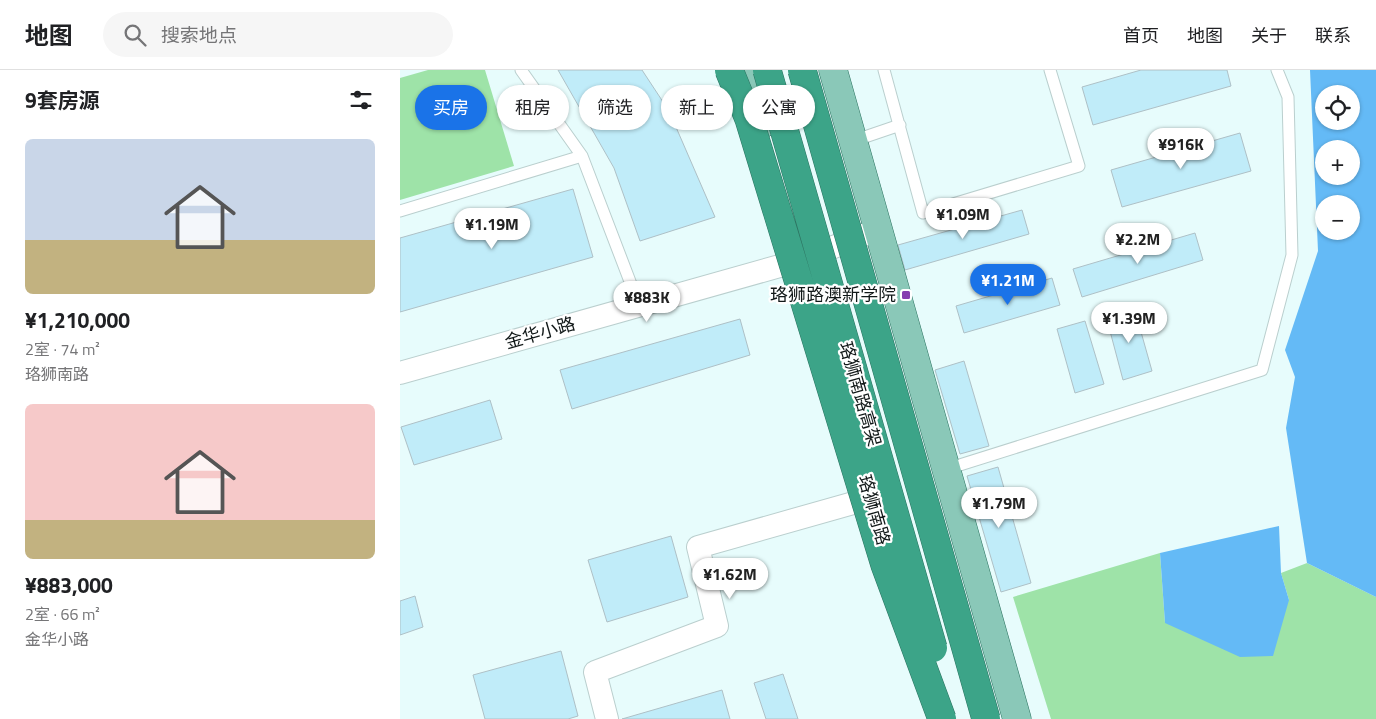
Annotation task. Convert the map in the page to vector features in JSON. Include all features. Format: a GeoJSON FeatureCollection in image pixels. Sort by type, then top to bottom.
{"type":"FeatureCollection","features":[{"type":"Feature","properties":{"kind":"highway"},"geometry":{"type":"LineString","coordinates":[[729,70],[749,119],[884,565],[942,719]]}},
{"type":"Feature","properties":{"kind":"highway","name":"珞狮南路高架"},"geometry":{"type":"LineString","coordinates":[[767,70],[953,719]]}},
{"type":"Feature","properties":{"kind":"highway","name":"珞狮南路高架"},"geometry":{"type":"LineString","coordinates":[[802,70],[986,719]]}},
{"type":"Feature","properties":{"kind":"main road","name":"珞狮南路"},"geometry":{"type":"LineString","coordinates":[[746,70],[934,719]]}},
{"type":"Feature","properties":{"kind":"main road"},"geometry":{"type":"LineString","coordinates":[[833,70],[1017,719]]}},
{"type":"Feature","properties":{"kind":"street","name":"金华小路"},"geometry":{"type":"LineString","coordinates":[[400,373],[801,260],[878,228]]}},
{"type":"Feature","properties":{"kind":"street"},"geometry":{"type":"LineString","coordinates":[[607,719],[594,672],[717,626],[698,547],[864,500]]}},
{"type":"Feature","properties":{"kind":"lane"},"geometry":{"type":"LineString","coordinates":[[521,70],[582,156],[640,305]]}},
{"type":"Feature","properties":{"kind":"lane"},"geometry":{"type":"LineString","coordinates":[[884,70],[923,212],[1079,166],[1050,70]]}},
{"type":"Feature","properties":{"kind":"lane"},"geometry":{"type":"LineString","coordinates":[[946,469],[1262,370],[1292,255],[1288,97],[1277,70]]}},
{"type":"Feature","properties":{"kind":"lane"},"geometry":{"type":"LineString","coordinates":[[854,141],[900,125]]}},
{"type":"Feature","properties":{"kind":"lane"},"geometry":{"type":"LineString","coordinates":[[400,211],[582,156]]}},
{"type":"Feature","properties":{"kind":"green space"},"geometry":{"type":"Polygon","coordinates":[[[428,70],[485,70],[497,110],[497,130],[503,130],[514,166],[400,200],[400,78],[428,70]]]}},
{"type":"Feature","properties":{"kind":"green space"},"geometry":{"type":"Polygon","coordinates":[[[1160,553],[1165,623],[1289,600],[1281,573],[1307,563],[1376,597],[1376,719],[1051,719],[1013,597],[1160,553]]]}},
{"type":"Feature","properties":{"kind":"water"},"geometry":{"type":"Polygon","coordinates":[[[1310,70],[1376,70],[1376,597],[1307,563],[1286,428],[1295,377],[1285,350],[1318,251],[1318,240],[1360,240],[1360,195],[1316,195],[1315,185],[1360,185],[1360,140],[1315,140],[1315,183],[1310,70]]]}},
{"type":"Feature","properties":{"kind":"water"},"geometry":{"type":"Polygon","coordinates":[[[1279,526],[1281,573],[1289,600],[1273,656],[1240,657],[1165,623],[1160,553],[1279,526]]]}},
{"type":"Feature","properties":{"kind":"building"},"geometry":{"type":"Polygon","coordinates":[[[558,70],[642,70],[661,99],[661,130],[677,130],[715,217],[640,241],[614,168],[592,130],[651,130],[651,85],[579,85],[579,107],[569,89],[569,85],[567,85],[558,70]]]}},
{"type":"Feature","properties":{"kind":"building"},"geometry":{"type":"Polygon","coordinates":[[[1141,70],[1227,70],[1231,86],[1093,125],[1082,87],[1141,70]]]}},
{"type":"Feature","properties":{"kind":"building"},"geometry":{"type":"Polygon","coordinates":[[[1240,133],[1251,171],[1122,207],[1111,170],[1240,133]]]}},
{"type":"Feature","properties":{"kind":"building"},"geometry":{"type":"Polygon","coordinates":[[[573,189],[593,257],[400,312],[400,238],[573,189]]]}},
{"type":"Feature","properties":{"kind":"building"},"geometry":{"type":"Polygon","coordinates":[[[1022,210],[1029,234],[905,270],[898,245],[1022,210]]]}},
{"type":"Feature","properties":{"kind":"building"},"geometry":{"type":"Polygon","coordinates":[[[1195,233],[1203,260],[1082,297],[1073,269],[1195,233]]]}},
{"type":"Feature","properties":{"kind":"building"},"geometry":{"type":"Polygon","coordinates":[[[1052,278],[1060,305],[964,333],[956,306],[1052,278]]]}},
{"type":"Feature","properties":{"kind":"building"},"geometry":{"type":"Polygon","coordinates":[[[1134,307],[1152,371],[1123,380],[1106,316],[1134,307]]]}},
{"type":"Feature","properties":{"kind":"building"},"geometry":{"type":"Polygon","coordinates":[[[740,319],[750,355],[572,409],[560,370],[740,319]]]}},
{"type":"Feature","properties":{"kind":"building"},"geometry":{"type":"Polygon","coordinates":[[[1085,321],[1104,384],[1075,393],[1057,329],[1085,321]]]}},
{"type":"Feature","properties":{"kind":"building"},"geometry":{"type":"Polygon","coordinates":[[[964,361],[989,446],[960,454],[935,370],[964,361]]]}},
{"type":"Feature","properties":{"kind":"building"},"geometry":{"type":"Polygon","coordinates":[[[490,400],[502,439],[414,465],[401,427],[490,400]]]}},
{"type":"Feature","properties":{"kind":"building"},"geometry":{"type":"Polygon","coordinates":[[[998,467],[1031,583],[1001,592],[967,476],[998,467]]]}},
{"type":"Feature","properties":{"kind":"building"},"geometry":{"type":"Polygon","coordinates":[[[671,536],[688,597],[607,622],[588,560],[671,536]]]}},
{"type":"Feature","properties":{"kind":"building"},"geometry":{"type":"Polygon","coordinates":[[[415,596],[423,627],[400,635],[400,601],[415,596]]]}},
{"type":"Feature","properties":{"kind":"building"},"geometry":{"type":"Polygon","coordinates":[[[561,651],[578,716],[568,719],[485,719],[473,675],[561,651]]]}},
{"type":"Feature","properties":{"kind":"building"},"geometry":{"type":"Polygon","coordinates":[[[783,674],[798,719],[766,719],[754,683],[783,674]]]}},
{"type":"Feature","properties":{"kind":"building"},"geometry":{"type":"Polygon","coordinates":[[[722,690],[730,719],[622,719],[722,690]]]}},
{"type":"Feature","properties":{"kind":"place","name":"珞狮路澳新学院"},"geometry":{"type":"Point","coordinates":[906,295]}}]}
